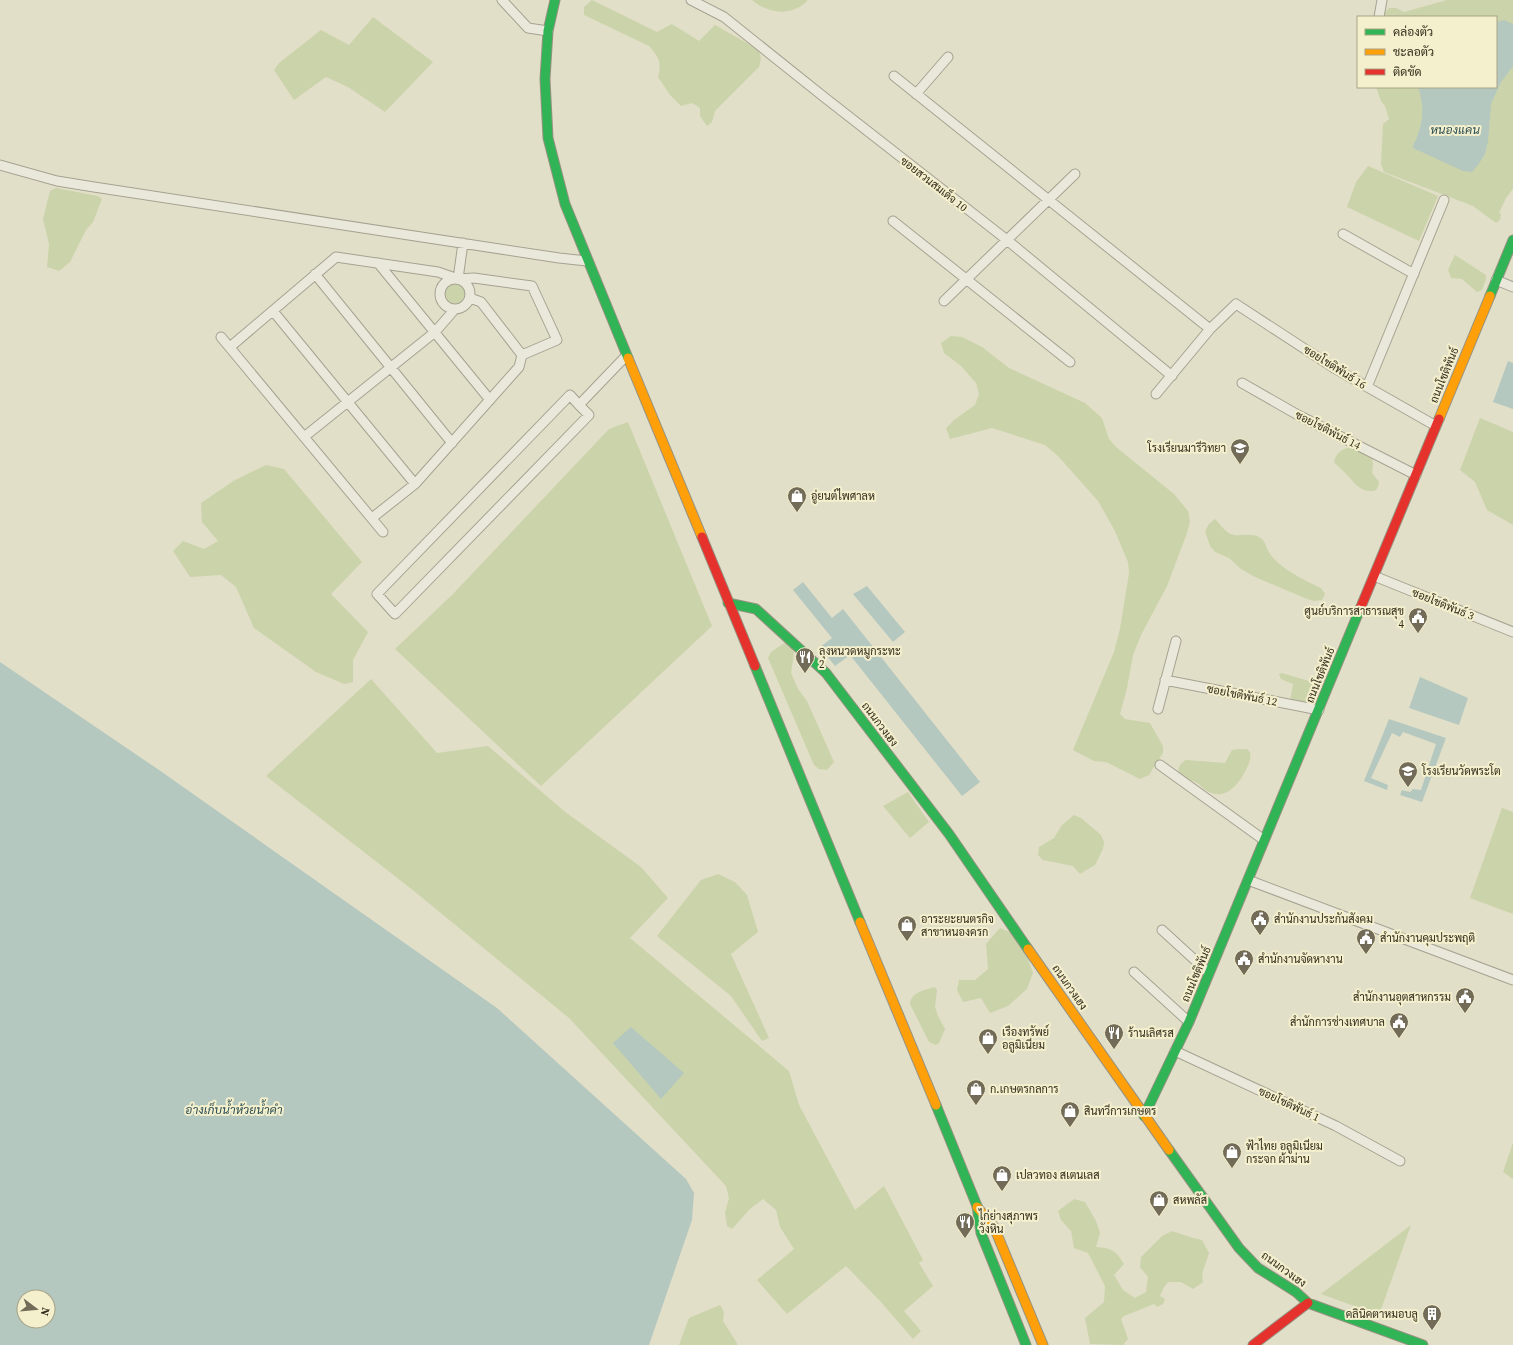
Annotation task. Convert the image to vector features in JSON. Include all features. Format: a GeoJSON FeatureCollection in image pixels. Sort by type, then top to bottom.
{"type":"FeatureCollection","features":[{"type":"Feature","properties":{"kind":"street"},"geometry":{"type":"LineString","coordinates":[[502,0],[528,28],[548,31]]}},
{"type":"Feature","properties":{"kind":"street"},"geometry":{"type":"LineString","coordinates":[[555,0],[548,31],[545,79],[548,138],[565,204],[626,356],[977,1206],[981,1233],[1026,1345]]}},
{"type":"Feature","properties":{"kind":"street","name":"ซอยสวนสมเด็จ 10"},"geometry":{"type":"LineString","coordinates":[[691,0],[724,17],[824,98],[1007,240],[1172,376]]}},
{"type":"Feature","properties":{"kind":"street"},"geometry":{"type":"LineString","coordinates":[[1379,16],[1382,0]]}},
{"type":"Feature","properties":{"kind":"street"},"geometry":{"type":"LineString","coordinates":[[916,94],[948,56]]}},
{"type":"Feature","properties":{"kind":"street"},"geometry":{"type":"LineString","coordinates":[[894,76],[1210,329],[1156,394]]}},
{"type":"Feature","properties":{"kind":"street"},"geometry":{"type":"LineString","coordinates":[[0,165],[57,181],[559,258],[587,261]]}},
{"type":"Feature","properties":{"kind":"street"},"geometry":{"type":"LineString","coordinates":[[944,301],[1075,174]]}},
{"type":"Feature","properties":{"kind":"street"},"geometry":{"type":"LineString","coordinates":[[1367,387],[1444,200]]}},
{"type":"Feature","properties":{"kind":"street"},"geometry":{"type":"LineString","coordinates":[[893,221],[1070,362]]}},
{"type":"Feature","properties":{"kind":"street"},"geometry":{"type":"LineString","coordinates":[[1343,234],[1414,274]]}},
{"type":"Feature","properties":{"kind":"street","name":"ถนนโชติพันธ์"},"geometry":{"type":"LineString","coordinates":[[1144,1116],[1189,1022],[1513,240]]}},
{"type":"Feature","properties":{"kind":"street"},"geometry":{"type":"LineString","coordinates":[[458,279],[463,243]]}},
{"type":"Feature","properties":{"kind":"street"},"geometry":{"type":"LineString","coordinates":[[230,347],[336,256],[438,272],[464,281],[470,292],[470,298],[464,306],[455,309],[435,332],[304,437]]}},
{"type":"Feature","properties":{"kind":"street"},"geometry":{"type":"LineString","coordinates":[[378,263],[490,400]]}},
{"type":"Feature","properties":{"kind":"street"},"geometry":{"type":"LineString","coordinates":[[315,274],[452,443]]}},
{"type":"Feature","properties":{"kind":"street"},"geometry":{"type":"LineString","coordinates":[[455,309],[450,308],[442,302],[440,292],[444,283],[448,280],[474,278],[532,286],[557,340],[522,355]]}},
{"type":"Feature","properties":{"kind":"street"},"geometry":{"type":"LineString","coordinates":[[1496,280],[1513,287]]}},
{"type":"Feature","properties":{"kind":"street"},"geometry":{"type":"LineString","coordinates":[[470,298],[481,302],[522,355]]}},
{"type":"Feature","properties":{"kind":"street","name":"ซอยโชติพันธ์ 16"},"geometry":{"type":"LineString","coordinates":[[1210,329],[1236,304],[1334,368],[1436,426]]}},
{"type":"Feature","properties":{"kind":"street"},"geometry":{"type":"LineString","coordinates":[[272,311],[415,484]]}},
{"type":"Feature","properties":{"kind":"street"},"geometry":{"type":"LineString","coordinates":[[221,337],[383,532]]}},
{"type":"Feature","properties":{"kind":"street"},"geometry":{"type":"LineString","coordinates":[[372,518],[415,484],[519,367],[522,355]]}},
{"type":"Feature","properties":{"kind":"street"},"geometry":{"type":"LineString","coordinates":[[579,405],[626,356]]}},
{"type":"Feature","properties":{"kind":"street","name":"ซอยโชติพันธ์ 14"},"geometry":{"type":"LineString","coordinates":[[1242,383],[1298,415],[1416,475]]}},
{"type":"Feature","properties":{"kind":"street"},"geometry":{"type":"LineString","coordinates":[[570,395],[579,405],[589,415],[395,614],[377,594],[570,395]]}},
{"type":"Feature","properties":{"kind":"street","name":"ซอยโชติพันธ์ 3"},"geometry":{"type":"LineString","coordinates":[[1374,576],[1513,632]]}},
{"type":"Feature","properties":{"kind":"street","name":"ถนนกวงเฮง"},"geometry":{"type":"LineString","coordinates":[[728,603],[756,608],[826,673],[949,834],[1144,1116],[1239,1248],[1258,1268],[1296,1292],[1308,1303],[1422,1345]]}},
{"type":"Feature","properties":{"kind":"street"},"geometry":{"type":"LineString","coordinates":[[1158,709],[1176,641]]}},
{"type":"Feature","properties":{"kind":"street","name":"ซอยโชติพันธ์ 12"},"geometry":{"type":"LineString","coordinates":[[1165,680],[1319,710]]}},
{"type":"Feature","properties":{"kind":"street"},"geometry":{"type":"LineString","coordinates":[[1160,765],[1264,840]]}},
{"type":"Feature","properties":{"kind":"street"},"geometry":{"type":"LineString","coordinates":[[1248,880],[1513,980]]}},
{"type":"Feature","properties":{"kind":"street"},"geometry":{"type":"LineString","coordinates":[[1162,930],[1209,973]]}},
{"type":"Feature","properties":{"kind":"street"},"geometry":{"type":"LineString","coordinates":[[1134,972],[1189,1022]]}},
{"type":"Feature","properties":{"kind":"street","name":"ซอยโชติพันธ์ 1"},"geometry":{"type":"LineString","coordinates":[[1175,1051],[1336,1126],[1400,1161]]}},
{"type":"Feature","properties":{"kind":"street"},"geometry":{"type":"LineString","coordinates":[[977,1206],[994,1227],[1042,1345]]}},
{"type":"Feature","properties":{"kind":"street"},"geometry":{"type":"LineString","coordinates":[[1253,1345],[1308,1303]]}},
{"type":"Feature","properties":{"kind":"green space"},"geometry":{"type":"Polygon","coordinates":[[[592,0],[657,32],[672,24],[699,41],[715,25],[759,50],[761,59],[759,67],[715,111],[712,122],[707,126],[700,116],[700,108],[692,103],[681,106],[670,95],[658,77],[660,68],[659,60],[649,46],[584,15],[584,7],[592,0]]]}},
{"type":"Feature","properties":{"kind":"green space"},"geometry":{"type":"Polygon","coordinates":[[[752,0],[808,0],[795,9],[780,12],[758,5],[752,0]]]}},
{"type":"Feature","properties":{"kind":"green space"},"geometry":{"type":"Polygon","coordinates":[[[1447,0],[1513,0],[1513,189],[1506,198],[1499,213],[1501,214],[1500,220],[1496,223],[1473,206],[1384,172],[1381,164],[1383,124],[1389,119],[1385,106],[1381,101],[1376,88],[1497,88],[1497,16],[1383,16],[1389,8],[1396,8],[1404,12],[1447,0]]]}},
{"type":"Feature","properties":{"kind":"green space"},"geometry":{"type":"Polygon","coordinates":[[[373,17],[433,62],[385,112],[348,87],[326,77],[294,100],[274,70],[279,63],[321,30],[349,45],[373,17]]]}},
{"type":"Feature","properties":{"kind":"green space"},"geometry":{"type":"Polygon","coordinates":[[[1368,166],[1438,196],[1419,241],[1347,207],[1356,182],[1368,166]]]}},
{"type":"Feature","properties":{"kind":"green space"},"geometry":{"type":"Polygon","coordinates":[[[56,188],[98,196],[102,199],[93,222],[86,230],[70,262],[59,271],[47,267],[49,244],[43,219],[50,191],[56,188]]]}},
{"type":"Feature","properties":{"kind":"green space"},"geometry":{"type":"Polygon","coordinates":[[[1455,255],[1486,275],[1482,290],[1477,292],[1462,279],[1451,278],[1448,270],[1455,255]]]}},
{"type":"Feature","properties":{"kind":"green space"},"geometry":{"type":"Polygon","coordinates":[[[455,284],[462,287],[465,294],[462,301],[455,304],[448,301],[445,294],[448,287],[455,284]]]}},
{"type":"Feature","properties":{"kind":"green space"},"geometry":{"type":"Polygon","coordinates":[[[951,336],[962,337],[982,347],[1009,368],[1085,403],[1102,418],[1109,439],[1116,447],[1174,494],[1188,511],[1190,522],[1187,533],[1167,586],[1141,635],[1133,655],[1127,688],[1120,714],[1125,719],[1150,723],[1163,746],[1163,753],[1149,775],[1140,779],[1106,762],[1094,761],[1073,750],[1114,652],[1120,629],[1129,573],[1128,562],[1115,531],[1098,501],[1058,456],[1045,445],[992,428],[950,439],[946,428],[954,420],[975,405],[979,394],[976,383],[961,366],[944,353],[941,343],[951,336]]]}},
{"type":"Feature","properties":{"kind":"green space"},"geometry":{"type":"Polygon","coordinates":[[[1480,418],[1513,432],[1513,525],[1487,510],[1475,482],[1460,470],[1480,418]]]}},
{"type":"Feature","properties":{"kind":"green space"},"geometry":{"type":"Polygon","coordinates":[[[628,422],[712,626],[541,786],[395,649],[453,594],[609,429],[628,422]]]}},
{"type":"Feature","properties":{"kind":"green space"},"geometry":{"type":"Polygon","coordinates":[[[1352,447],[1372,458],[1372,473],[1379,482],[1376,490],[1372,491],[1361,489],[1334,462],[1340,451],[1352,447]]]}},
{"type":"Feature","properties":{"kind":"green space"},"geometry":{"type":"Polygon","coordinates":[[[266,465],[284,469],[362,562],[331,594],[368,632],[353,660],[353,682],[344,684],[316,672],[254,628],[236,587],[221,575],[190,577],[173,551],[183,541],[204,549],[218,541],[202,522],[201,503],[235,480],[266,465]]]}},
{"type":"Feature","properties":{"kind":"green space"},"geometry":{"type":"Polygon","coordinates":[[[1215,519],[1226,531],[1231,534],[1253,535],[1263,540],[1270,554],[1280,565],[1300,578],[1321,588],[1325,594],[1322,600],[1314,601],[1307,599],[1255,577],[1241,569],[1229,558],[1215,552],[1210,546],[1205,531],[1209,524],[1215,519]]]}},
{"type":"Feature","properties":{"kind":"green space"},"geometry":{"type":"Polygon","coordinates":[[[786,642],[791,645],[794,653],[791,673],[798,689],[807,701],[834,762],[827,770],[819,769],[814,765],[768,658],[771,652],[786,642]]]}},
{"type":"Feature","properties":{"kind":"green space"},"geometry":{"type":"Polygon","coordinates":[[[1282,673],[1319,684],[1310,706],[1290,701],[1293,684],[1281,679],[1279,674],[1282,673]]]}},
{"type":"Feature","properties":{"kind":"green space"},"geometry":{"type":"Polygon","coordinates":[[[371,679],[437,753],[488,746],[564,811],[641,867],[668,898],[630,938],[789,1071],[799,1105],[855,1210],[884,1186],[923,1260],[919,1263],[933,1286],[904,1311],[921,1331],[913,1339],[880,1301],[846,1266],[787,1314],[757,1280],[794,1249],[780,1227],[776,1210],[763,1199],[750,1209],[732,1229],[727,1226],[725,1213],[729,1198],[726,1186],[569,1018],[409,887],[266,776],[371,679]]]}},
{"type":"Feature","properties":{"kind":"green space"},"geometry":{"type":"Polygon","coordinates":[[[1247,749],[1250,752],[1249,762],[1242,777],[1235,786],[1226,793],[1210,793],[1198,783],[1182,776],[1179,772],[1179,767],[1186,760],[1225,763],[1232,750],[1247,749]]]}},
{"type":"Feature","properties":{"kind":"green space"},"geometry":{"type":"Polygon","coordinates":[[[908,792],[929,822],[910,838],[883,806],[908,792]]]}},
{"type":"Feature","properties":{"kind":"green space"},"geometry":{"type":"Polygon","coordinates":[[[1502,808],[1513,812],[1513,914],[1470,898],[1502,808]]]}},
{"type":"Feature","properties":{"kind":"green space"},"geometry":{"type":"Polygon","coordinates":[[[1074,815],[1081,818],[1101,835],[1104,842],[1103,849],[1095,865],[1080,874],[1073,866],[1043,860],[1038,855],[1039,847],[1054,838],[1062,825],[1074,815]]]}},
{"type":"Feature","properties":{"kind":"green space"},"geometry":{"type":"Polygon","coordinates":[[[718,874],[735,882],[747,895],[758,932],[731,954],[769,1038],[762,1041],[731,996],[657,936],[701,880],[718,874]]]}},
{"type":"Feature","properties":{"kind":"green space"},"geometry":{"type":"Polygon","coordinates":[[[1000,928],[1012,933],[1026,954],[1033,973],[1027,989],[1008,1006],[990,1013],[981,998],[963,1002],[957,990],[959,980],[975,980],[988,969],[986,944],[1000,928]]]}},
{"type":"Feature","properties":{"kind":"green space"},"geometry":{"type":"Polygon","coordinates":[[[935,987],[937,990],[935,1007],[945,1029],[939,1043],[936,1045],[929,1042],[910,1004],[911,1000],[916,994],[935,987]]]}},
{"type":"Feature","properties":{"kind":"green space"},"geometry":{"type":"Polygon","coordinates":[[[1513,1143],[1513,1179],[1503,1172],[1513,1143]]]}},
{"type":"Feature","properties":{"kind":"green space"},"geometry":{"type":"Polygon","coordinates":[[[1074,1199],[1085,1202],[1096,1221],[1100,1233],[1096,1247],[1110,1249],[1116,1253],[1124,1264],[1114,1275],[1123,1290],[1135,1298],[1146,1292],[1148,1277],[1140,1267],[1141,1257],[1162,1236],[1172,1231],[1202,1240],[1209,1253],[1202,1274],[1203,1282],[1193,1289],[1181,1282],[1168,1282],[1160,1296],[1165,1299],[1163,1304],[1157,1307],[1154,1304],[1124,1316],[1121,1319],[1128,1339],[1123,1345],[1090,1344],[1085,1318],[1104,1302],[1105,1286],[1088,1253],[1074,1248],[1071,1231],[1061,1220],[1058,1211],[1074,1199]]]}},
{"type":"Feature","properties":{"kind":"green space"},"geometry":{"type":"Polygon","coordinates":[[[1411,1225],[1379,1315],[1321,1294],[1411,1225]]]}},
{"type":"Feature","properties":{"kind":"green space"},"geometry":{"type":"Polygon","coordinates":[[[720,1305],[724,1312],[723,1321],[737,1345],[679,1345],[689,1318],[720,1305]]]}},
{"type":"Feature","properties":{"kind":"water","name":"หนองแคน"},"geometry":{"type":"Polygon","coordinates":[[[1504,20],[1513,24],[1513,66],[1501,82],[1491,104],[1488,141],[1485,154],[1472,172],[1463,171],[1413,148],[1422,118],[1422,106],[1418,88],[1497,88],[1497,22],[1504,20]]]}},
{"type":"Feature","properties":{"kind":"water"},"geometry":{"type":"Polygon","coordinates":[[[1508,361],[1513,363],[1513,409],[1493,402],[1508,361]]]}},
{"type":"Feature","properties":{"kind":"water"},"geometry":{"type":"Polygon","coordinates":[[[803,582],[832,618],[843,609],[980,782],[962,796],[850,655],[835,666],[820,647],[832,638],[793,590],[803,582]]]}},
{"type":"Feature","properties":{"kind":"water"},"geometry":{"type":"Polygon","coordinates":[[[867,586],[905,632],[893,642],[853,594],[867,586]]]}},
{"type":"Feature","properties":{"kind":"water","name":"อ่างเก็บน้ำห้วยน้ำคำ"},"geometry":{"type":"Polygon","coordinates":[[[0,662],[159,770],[497,1008],[686,1179],[694,1193],[692,1220],[649,1345],[0,1345],[0,662]]]}},
{"type":"Feature","properties":{"kind":"water"},"geometry":{"type":"Polygon","coordinates":[[[1420,677],[1468,698],[1459,725],[1409,708],[1420,677]]]}},
{"type":"Feature","properties":{"kind":"water"},"geometry":{"type":"Polygon","coordinates":[[[1389,719],[1446,738],[1422,802],[1400,795],[1402,790],[1410,792],[1413,789],[1421,790],[1436,744],[1403,732],[1400,737],[1392,733],[1371,778],[1388,785],[1387,790],[1364,781],[1389,719]]]}},
{"type":"Feature","properties":{"kind":"water"},"geometry":{"type":"Polygon","coordinates":[[[631,1027],[684,1073],[661,1099],[613,1043],[631,1027]]]}},
{"type":"Feature","properties":{"kind":"traffic: fast"},"geometry":{"type":"LineString","coordinates":[[555,0],[548,31],[545,79],[548,138],[565,204],[628,358]]}},
{"type":"Feature","properties":{"kind":"traffic: fast"},"geometry":{"type":"LineString","coordinates":[[1490,296],[1513,240]]}},
{"type":"Feature","properties":{"kind":"traffic: fast"},"geometry":{"type":"LineString","coordinates":[[728,603],[756,609],[826,673],[949,834],[1028,949]]}},
{"type":"Feature","properties":{"kind":"traffic: fast"},"geometry":{"type":"LineString","coordinates":[[1144,1116],[1189,1022],[1360,609]]}},
{"type":"Feature","properties":{"kind":"traffic: fast"},"geometry":{"type":"LineString","coordinates":[[755,666],[860,922]]}},
{"type":"Feature","properties":{"kind":"traffic: fast"},"geometry":{"type":"LineString","coordinates":[[936,1105],[977,1206],[981,1233],[1026,1345]]}},
{"type":"Feature","properties":{"kind":"traffic: fast"},"geometry":{"type":"LineString","coordinates":[[1169,1150],[1239,1248],[1258,1268],[1296,1292],[1308,1303],[1423,1345]]}},
{"type":"Feature","properties":{"kind":"traffic: slow"},"geometry":{"type":"LineString","coordinates":[[1439,419],[1490,296]]}},
{"type":"Feature","properties":{"kind":"traffic: slow"},"geometry":{"type":"LineString","coordinates":[[628,358],[702,537]]}},
{"type":"Feature","properties":{"kind":"traffic: slow"},"geometry":{"type":"LineString","coordinates":[[860,922],[936,1105]]}},
{"type":"Feature","properties":{"kind":"traffic: slow"},"geometry":{"type":"LineString","coordinates":[[1028,949],[1169,1150]]}},
{"type":"Feature","properties":{"kind":"traffic: slow"},"geometry":{"type":"LineString","coordinates":[[977,1207],[994,1227],[1043,1345]]}},
{"type":"Feature","properties":{"kind":"traffic: jam"},"geometry":{"type":"LineString","coordinates":[[1360,609],[1439,419]]}},
{"type":"Feature","properties":{"kind":"traffic: jam"},"geometry":{"type":"LineString","coordinates":[[702,537],[755,666]]}},
{"type":"Feature","properties":{"kind":"traffic: jam"},"geometry":{"type":"LineString","coordinates":[[1253,1345],[1308,1303]]}},
{"type":"Feature","properties":{"kind":"place","name":"โรงเรียนมารีวิทยา"},"geometry":{"type":"Point","coordinates":[1240,465]}},
{"type":"Feature","properties":{"kind":"place","name":"อู่ยนต์ไพศาลห"},"geometry":{"type":"Point","coordinates":[797,513]}},
{"type":"Feature","properties":{"kind":"place","name":"ศูนย์บริการสาธารณสุข 4"},"geometry":{"type":"Point","coordinates":[1418,634]}},
{"type":"Feature","properties":{"kind":"place","name":"ลุงหนวดหมูกระทะ 2"},"geometry":{"type":"Point","coordinates":[805,674]}},
{"type":"Feature","properties":{"kind":"place","name":"โรงเรียนวัดพระโต"},"geometry":{"type":"Point","coordinates":[1408,788]}},
{"type":"Feature","properties":{"kind":"place","name":"สำนักงานประกันสังคม"},"geometry":{"type":"Point","coordinates":[1260,936]}},
{"type":"Feature","properties":{"kind":"place","name":"อาระยะยนตรกิจ สาขาหนองครก"},"geometry":{"type":"Point","coordinates":[907,942]}},
{"type":"Feature","properties":{"kind":"place","name":"สำนักงานคุมประพฤติ"},"geometry":{"type":"Point","coordinates":[1366,955]}},
{"type":"Feature","properties":{"kind":"place","name":"สำนักงานจัดหางาน"},"geometry":{"type":"Point","coordinates":[1244,976]}},
{"type":"Feature","properties":{"kind":"place","name":"สำนักงานอุตสาหกรรม"},"geometry":{"type":"Point","coordinates":[1465,1014]}},
{"type":"Feature","properties":{"kind":"place","name":"สำนักการช่างเทศบาล"},"geometry":{"type":"Point","coordinates":[1399,1039]}},
{"type":"Feature","properties":{"kind":"place","name":"ร้านเลิศรส"},"geometry":{"type":"Point","coordinates":[1114,1050]}},
{"type":"Feature","properties":{"kind":"place","name":"เรืองทรัพย์ อลูมิเนียม"},"geometry":{"type":"Point","coordinates":[988,1055]}},
{"type":"Feature","properties":{"kind":"place","name":"ก.เกษตรกลการ"},"geometry":{"type":"Point","coordinates":[976,1106]}},
{"type":"Feature","properties":{"kind":"place","name":"สินทวีการเกษตร"},"geometry":{"type":"Point","coordinates":[1070,1128]}},
{"type":"Feature","properties":{"kind":"place","name":"ฟ้าไทย อลูมิเนียม กระจก ผ้าม่าน"},"geometry":{"type":"Point","coordinates":[1232,1169]}},
{"type":"Feature","properties":{"kind":"place","name":"เปลวทอง สเตนเลส"},"geometry":{"type":"Point","coordinates":[1002,1192]}},
{"type":"Feature","properties":{"kind":"place","name":"สหพลัส"},"geometry":{"type":"Point","coordinates":[1159,1217]}},
{"type":"Feature","properties":{"kind":"place","name":"ไก่ย่างสุภาพร วังหิน"},"geometry":{"type":"Point","coordinates":[965,1239]}},
{"type":"Feature","properties":{"kind":"place","name":"คลินิคตาหมอบลู"},"geometry":{"type":"Point","coordinates":[1432,1331]}}]}
